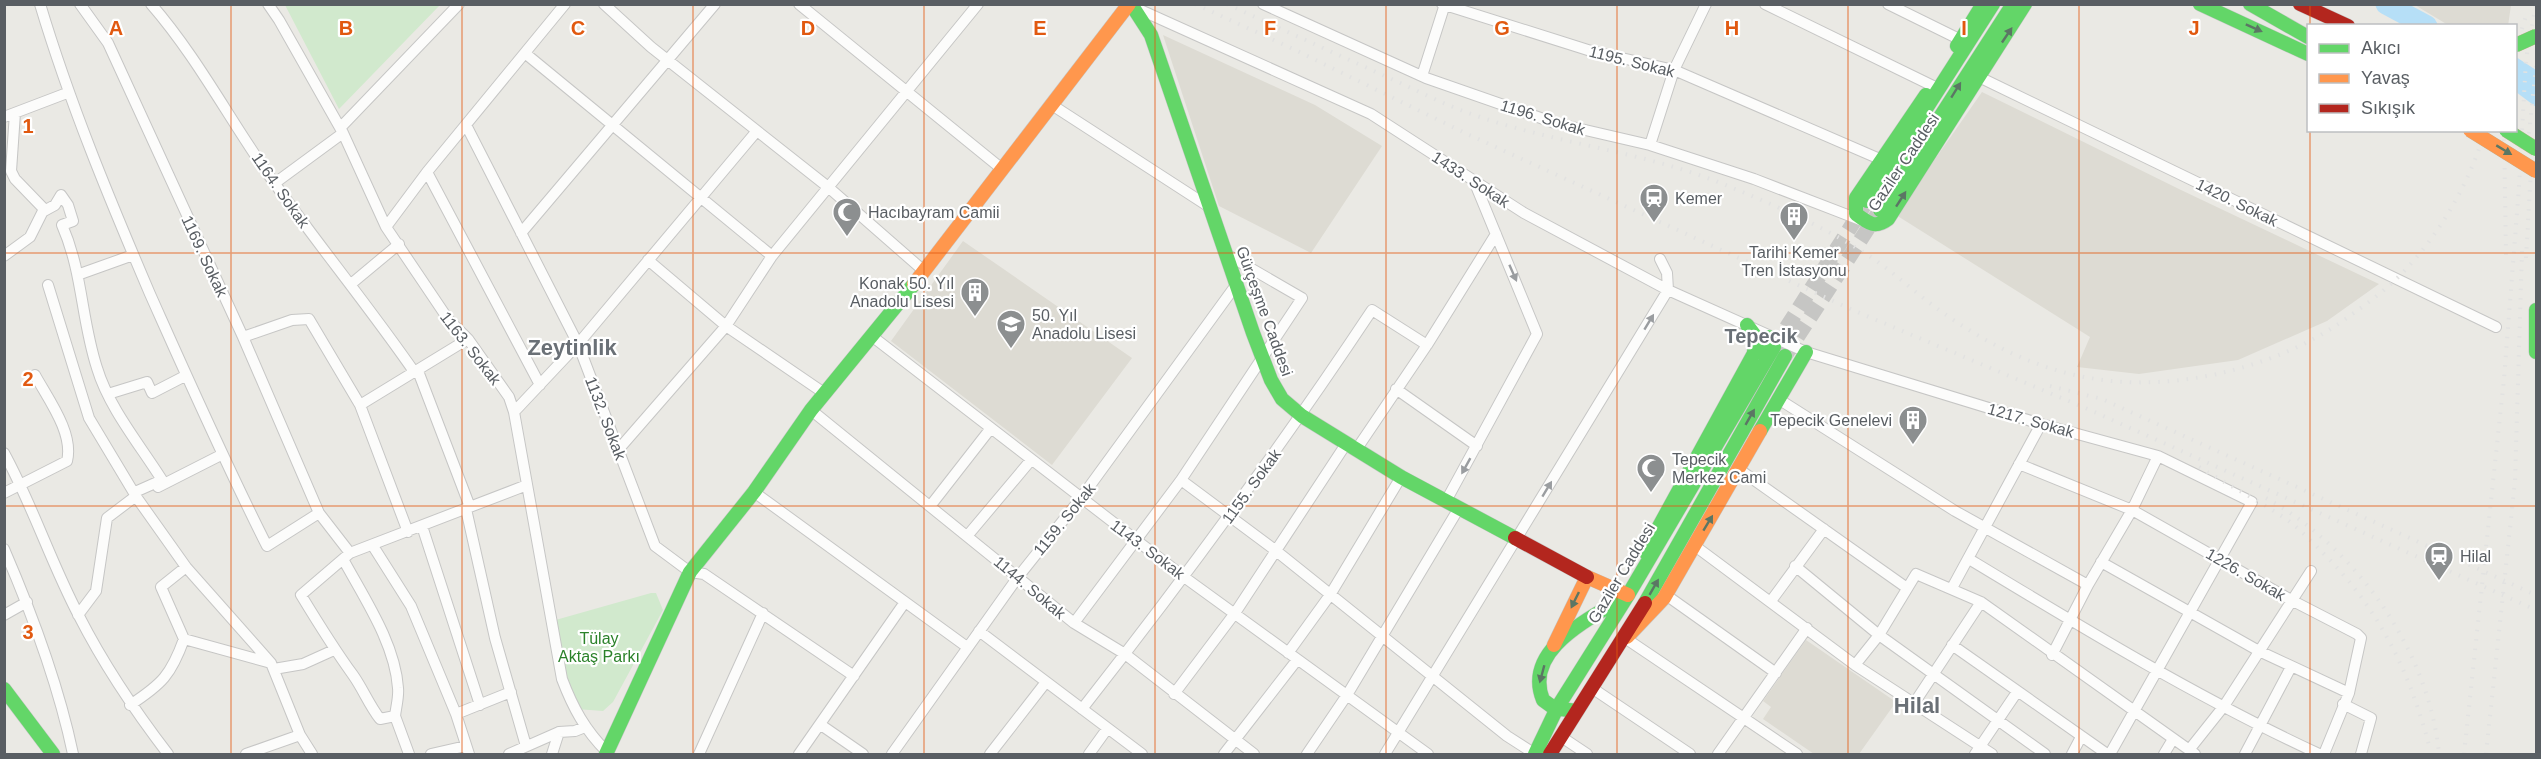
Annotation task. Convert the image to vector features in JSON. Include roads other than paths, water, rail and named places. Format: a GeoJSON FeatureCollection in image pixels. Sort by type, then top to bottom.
{"type":"FeatureCollection","features":[{"type":"Feature","properties":{"kind":"main road","name":"Gaziler Caddesi"},"geometry":{"type":"LineString","coordinates":[[1983,4],[1933,86],[1882,160],[1856,214],[1864,222],[1876,226],[1888,219],[2025,4]]}},
{"type":"Feature","properties":{"kind":"main road","name":"Gaziler Caddesi"},"geometry":{"type":"LineString","coordinates":[[1861,202],[1993,4]]}},
{"type":"Feature","properties":{"kind":"main road","name":"Gaziler Caddesi"},"geometry":{"type":"LineString","coordinates":[[1880,210],[2013,4]]}},
{"type":"Feature","properties":{"kind":"main road"},"geometry":{"type":"LineString","coordinates":[[2200,4],[2307,54]]}},
{"type":"Feature","properties":{"kind":"main road"},"geometry":{"type":"LineString","coordinates":[[2250,4],[2307,36]]}},
{"type":"Feature","properties":{"kind":"main road"},"geometry":{"type":"LineString","coordinates":[[2285,4],[2317,24]]}},
{"type":"Feature","properties":{"kind":"main road"},"geometry":{"type":"LineString","coordinates":[[2300,4],[2344,24]]}},
{"type":"Feature","properties":{"kind":"main road"},"geometry":{"type":"LineString","coordinates":[[609,754],[674,602],[690,572],[754,492],[824,393],[873,337],[1052,105],[1132,6]]}},
{"type":"Feature","properties":{"kind":"main road","name":"Gürçeşme Caddesi"},"geometry":{"type":"LineString","coordinates":[[1132,6],[1150,35],[1262,358],[1282,399],[1302,416],[1401,477],[1587,577],[1628,594]]}},
{"type":"Feature","properties":{"kind":"main road"},"geometry":{"type":"LineString","coordinates":[[2517,45],[2536,36]]}},
{"type":"Feature","properties":{"kind":"main road"},"geometry":{"type":"LineString","coordinates":[[2473,132],[2536,171]]}},
{"type":"Feature","properties":{"kind":"main road"},"geometry":{"type":"LineString","coordinates":[[2509,132],[2536,149]]}},
{"type":"Feature","properties":{"kind":"main road"},"geometry":{"type":"LineString","coordinates":[[2536,310],[2536,352]]}},
{"type":"Feature","properties":{"kind":"main road"},"geometry":{"type":"LineString","coordinates":[[1747,325],[1756,337],[1753,355]]}},
{"type":"Feature","properties":{"kind":"main road"},"geometry":{"type":"LineString","coordinates":[[1550,754],[1563,738],[1576,711],[1625,638],[1779,347],[1767,337],[1753,355],[1631,579],[1628,594],[1552,647]]}},
{"type":"Feature","properties":{"kind":"main road","name":"Gaziler Caddesi"},"geometry":{"type":"LineString","coordinates":[[1535,754],[1557,708],[1779,347]]}},
{"type":"Feature","properties":{"kind":"main road"},"geometry":{"type":"LineString","coordinates":[[1625,638],[1644,621],[1666,595],[1806,352]]}},
{"type":"Feature","properties":{"kind":"main road"},"geometry":{"type":"LineString","coordinates":[[1576,711],[1557,708],[1543,700],[1539,690],[1544,666],[1552,647],[1587,577]]}},
{"type":"Feature","properties":{"kind":"main road"},"geometry":{"type":"LineString","coordinates":[[4,689],[53,754]]}},
{"type":"Feature","properties":{"kind":"street"},"geometry":{"type":"LineString","coordinates":[[40,4],[67,93],[133,255],[221,455],[267,546],[319,513]]}},
{"type":"Feature","properties":{"kind":"street","name":"1169. Sokak"},"geometry":{"type":"LineString","coordinates":[[80,4],[108,43],[243,337],[319,513],[347,556],[394,667],[398,690],[395,716]]}},
{"type":"Feature","properties":{"kind":"street","name":"1164. Sokak"},"geometry":{"type":"LineString","coordinates":[[151,4],[181,39],[275,183],[417,372],[468,508]]}},
{"type":"Feature","properties":{"kind":"street","name":"1163. Sokak"},"geometry":{"type":"LineString","coordinates":[[268,4],[341,130],[386,227],[448,319],[468,339],[509,397],[514,412],[562,679],[572,707],[585,727],[609,754]]}},
{"type":"Feature","properties":{"kind":"street"},"geometry":{"type":"LineString","coordinates":[[275,183],[341,130],[459,4]]}},
{"type":"Feature","properties":{"kind":"street"},"geometry":{"type":"LineString","coordinates":[[386,227],[427,172],[565,4]]}},
{"type":"Feature","properties":{"kind":"street"},"geometry":{"type":"LineString","coordinates":[[604,4],[669,61],[828,187],[924,271]]}},
{"type":"Feature","properties":{"kind":"street"},"geometry":{"type":"LineString","coordinates":[[521,233],[715,4]]}},
{"type":"Feature","properties":{"kind":"street"},"geometry":{"type":"LineString","coordinates":[[799,4],[1002,169]]}},
{"type":"Feature","properties":{"kind":"street"},"geometry":{"type":"LineString","coordinates":[[618,450],[726,327],[772,256],[978,4]]}},
{"type":"Feature","properties":{"kind":"street","name":"1196. Sokak"},"geometry":{"type":"LineString","coordinates":[[1263,4],[1422,76],[1555,123],[1650,145],[1755,179],[1864,222]]}},
{"type":"Feature","properties":{"kind":"street"},"geometry":{"type":"LineString","coordinates":[[1650,145],[1674,70],[1706,4]]}},
{"type":"Feature","properties":{"kind":"street"},"geometry":{"type":"LineString","coordinates":[[1765,4],[1933,86]]}},
{"type":"Feature","properties":{"kind":"street"},"geometry":{"type":"LineString","coordinates":[[1888,4],[1961,40]]}},
{"type":"Feature","properties":{"kind":"street"},"geometry":{"type":"LineString","coordinates":[[1422,76],[1444,5]]}},
{"type":"Feature","properties":{"kind":"street","name":"1195. Sokak"},"geometry":{"type":"LineString","coordinates":[[1444,5],[1591,51],[1674,70],[1882,160]]}},
{"type":"Feature","properties":{"kind":"street","name":"1433. Sokak"},"geometry":{"type":"LineString","coordinates":[[1132,6],[1371,114],[1524,213],[1668,290],[1747,325],[1779,347],[1806,352]]}},
{"type":"Feature","properties":{"kind":"street"},"geometry":{"type":"LineString","coordinates":[[526,54],[772,256]]}},
{"type":"Feature","properties":{"kind":"street","name":"1420. Sokak"},"geometry":{"type":"LineString","coordinates":[[1979,77],[2496,327]]}},
{"type":"Feature","properties":{"kind":"street"},"geometry":{"type":"LineString","coordinates":[[44,211],[15,179],[11,171],[10,115],[67,93]]}},
{"type":"Feature","properties":{"kind":"street"},"geometry":{"type":"LineString","coordinates":[[1052,105],[1210,208]]}},
{"type":"Feature","properties":{"kind":"street","name":"1132. Sokak"},"geometry":{"type":"LineString","coordinates":[[465,125],[578,344],[656,546],[690,572],[704,574],[854,676]]}},
{"type":"Feature","properties":{"kind":"street"},"geometry":{"type":"LineString","coordinates":[[514,412],[578,344],[756,132]]}},
{"type":"Feature","properties":{"kind":"street"},"geometry":{"type":"LineString","coordinates":[[427,172],[540,384]]}},
{"type":"Feature","properties":{"kind":"street"},"geometry":{"type":"LineString","coordinates":[[1307,754],[1347,695],[1381,636],[1453,504],[1477,446],[1537,334],[1533,318],[1474,180]]}},
{"type":"Feature","properties":{"kind":"street"},"geometry":{"type":"LineString","coordinates":[[5,254],[30,237],[44,211],[55,204],[61,195],[73,221],[62,225],[80,274],[83,318],[97,370],[108,393],[162,480],[136,495],[107,518],[96,591],[78,615]]}},
{"type":"Feature","properties":{"kind":"street"},"geometry":{"type":"LineString","coordinates":[[1829,210],[1843,209],[1861,202]]}},
{"type":"Feature","properties":{"kind":"street"},"geometry":{"type":"LineString","coordinates":[[1174,694],[1235,613],[1275,550],[1427,345],[1496,234]]}},
{"type":"Feature","properties":{"kind":"street"},"geometry":{"type":"LineString","coordinates":[[351,284],[399,244]]}},
{"type":"Feature","properties":{"kind":"street"},"geometry":{"type":"LineString","coordinates":[[1074,623],[1181,480],[1302,298],[1226,254]]}},
{"type":"Feature","properties":{"kind":"street"},"geometry":{"type":"LineString","coordinates":[[80,274],[133,255]]}},
{"type":"Feature","properties":{"kind":"street"},"geometry":{"type":"LineString","coordinates":[[1385,754],[1400,733],[1668,290],[1667,273],[1660,259]]}},
{"type":"Feature","properties":{"kind":"street"},"geometry":{"type":"LineString","coordinates":[[648,260],[726,327],[824,393]]}},
{"type":"Feature","properties":{"kind":"street"},"geometry":{"type":"LineString","coordinates":[[48,285],[89,418],[136,495],[186,567],[273,666],[300,735],[312,754]]}},
{"type":"Feature","properties":{"kind":"street","name":"1159. Sokak"},"geometry":{"type":"LineString","coordinates":[[892,754],[1018,577],[1082,498],[1236,285]]}},
{"type":"Feature","properties":{"kind":"street","name":"1155. Sokak"},"geometry":{"type":"LineString","coordinates":[[1082,709],[1230,516],[1302,416],[1372,310],[1427,345]]}},
{"type":"Feature","properties":{"kind":"street"},"geometry":{"type":"LineString","coordinates":[[243,337],[292,320],[309,319],[360,405],[408,532]]}},
{"type":"Feature","properties":{"kind":"street","name":"1143. Sokak"},"geometry":{"type":"LineString","coordinates":[[873,337],[1184,577],[1428,754]]}},
{"type":"Feature","properties":{"kind":"street"},"geometry":{"type":"LineString","coordinates":[[360,405],[468,339]]}},
{"type":"Feature","properties":{"kind":"street","name":"1217. Sokak"},"geometry":{"type":"LineString","coordinates":[[1806,352],[2041,424],[2158,456],[2252,502],[2218,558]]}},
{"type":"Feature","properties":{"kind":"street"},"geometry":{"type":"LineString","coordinates":[[4,493],[67,461],[70,450],[58,419],[35,375]]}},
{"type":"Feature","properties":{"kind":"street"},"geometry":{"type":"LineString","coordinates":[[108,393],[147,382],[152,393],[185,376]]}},
{"type":"Feature","properties":{"kind":"street"},"geometry":{"type":"LineString","coordinates":[[1396,389],[1477,446]]}},
{"type":"Feature","properties":{"kind":"street"},"geometry":{"type":"LineString","coordinates":[[1780,400],[1984,527],[2088,585]]}},
{"type":"Feature","properties":{"kind":"street","name":"1144. Sokak"},"geometry":{"type":"LineString","coordinates":[[811,410],[1074,623],[1125,654],[1254,754]]}},
{"type":"Feature","properties":{"kind":"street"},"geometry":{"type":"LineString","coordinates":[[1952,588],[2041,424]]}},
{"type":"Feature","properties":{"kind":"street"},"geometry":{"type":"LineString","coordinates":[[931,505],[991,428]]}},
{"type":"Feature","properties":{"kind":"street"},"geometry":{"type":"LineString","coordinates":[[4,453],[21,483],[78,615],[130,705],[168,754]]}},
{"type":"Feature","properties":{"kind":"street"},"geometry":{"type":"LineString","coordinates":[[136,495],[221,455]]}},
{"type":"Feature","properties":{"kind":"street"},"geometry":{"type":"LineString","coordinates":[[2052,655],[2088,585],[2132,510],[2158,456]]}},
{"type":"Feature","properties":{"kind":"street"},"geometry":{"type":"LineString","coordinates":[[968,535],[1031,460]]}},
{"type":"Feature","properties":{"kind":"street","name":"1226. Sokak"},"geometry":{"type":"LineString","coordinates":[[2019,464],[2132,510],[2361,638],[2349,693],[2324,754]]}},
{"type":"Feature","properties":{"kind":"street"},"geometry":{"type":"LineString","coordinates":[[1740,470],[1907,588]]}},
{"type":"Feature","properties":{"kind":"street"},"geometry":{"type":"LineString","coordinates":[[1224,754],[1293,656],[1401,477]]}},
{"type":"Feature","properties":{"kind":"street"},"geometry":{"type":"LineString","coordinates":[[1181,480],[1275,550],[1508,736],[1535,754]]}},
{"type":"Feature","properties":{"kind":"street"},"geometry":{"type":"LineString","coordinates":[[409,754],[395,716],[380,719],[354,676],[333,650],[302,595],[347,556],[527,485]]}},
{"type":"Feature","properties":{"kind":"street"},"geometry":{"type":"LineString","coordinates":[[754,492],[967,647]]}},
{"type":"Feature","properties":{"kind":"street"},"geometry":{"type":"LineString","coordinates":[[468,508],[495,638],[526,746]]}},
{"type":"Feature","properties":{"kind":"street"},"geometry":{"type":"LineString","coordinates":[[422,526],[480,705]]}},
{"type":"Feature","properties":{"kind":"street"},"geometry":{"type":"LineString","coordinates":[[1771,601],[1824,529]]}},
{"type":"Feature","properties":{"kind":"street"},"geometry":{"type":"LineString","coordinates":[[373,546],[411,606],[456,714],[467,750],[431,754]]}},
{"type":"Feature","properties":{"kind":"street"},"geometry":{"type":"LineString","coordinates":[[1695,546],[1855,665],[1915,702],[1978,751],[1992,754]]}},
{"type":"Feature","properties":{"kind":"street"},"geometry":{"type":"LineString","coordinates":[[4,549],[27,602],[62,702],[73,754]]}},
{"type":"Feature","properties":{"kind":"street"},"geometry":{"type":"LineString","coordinates":[[1952,645],[2081,737],[2109,754],[2136,713],[2218,558]]}},
{"type":"Feature","properties":{"kind":"street"},"geometry":{"type":"LineString","coordinates":[[1969,560],[2158,672],[2260,727],[2319,754]]}},
{"type":"Feature","properties":{"kind":"street"},"geometry":{"type":"LineString","coordinates":[[2101,562],[2259,651],[2349,693]]}},
{"type":"Feature","properties":{"kind":"street"},"geometry":{"type":"LineString","coordinates":[[1795,566],[1931,674],[2045,754]]}},
{"type":"Feature","properties":{"kind":"street"},"geometry":{"type":"LineString","coordinates":[[130,705],[155,688],[174,666],[184,639],[161,587],[186,567]]}},
{"type":"Feature","properties":{"kind":"street"},"geometry":{"type":"LineString","coordinates":[[1855,665],[1879,634],[1916,574],[1981,602],[2052,655],[2192,752],[2311,571]]}},
{"type":"Feature","properties":{"kind":"street"},"geometry":{"type":"LineString","coordinates":[[1666,595],[1776,673]]}},
{"type":"Feature","properties":{"kind":"street"},"geometry":{"type":"LineString","coordinates":[[4,615],[27,602]]}},
{"type":"Feature","properties":{"kind":"street"},"geometry":{"type":"LineString","coordinates":[[799,754],[905,602]]}},
{"type":"Feature","properties":{"kind":"street"},"geometry":{"type":"LineString","coordinates":[[1915,702],[1931,674],[1981,602]]}},
{"type":"Feature","properties":{"kind":"street"},"geometry":{"type":"LineString","coordinates":[[699,754],[763,613]]}},
{"type":"Feature","properties":{"kind":"street"},"geometry":{"type":"LineString","coordinates":[[1718,754],[1807,628]]}},
{"type":"Feature","properties":{"kind":"street"},"geometry":{"type":"LineString","coordinates":[[979,631],[1142,754]]}},
{"type":"Feature","properties":{"kind":"street"},"geometry":{"type":"LineString","coordinates":[[1625,638],[1797,754]]}},
{"type":"Feature","properties":{"kind":"street"},"geometry":{"type":"LineString","coordinates":[[184,639],[273,666],[303,664],[333,650]]}},
{"type":"Feature","properties":{"kind":"street"},"geometry":{"type":"LineString","coordinates":[[2245,754],[2291,667]]}},
{"type":"Feature","properties":{"kind":"street"},"geometry":{"type":"LineString","coordinates":[[990,754],[1046,682]]}},
{"type":"Feature","properties":{"kind":"street"},"geometry":{"type":"LineString","coordinates":[[1592,688],[1690,754]]}},
{"type":"Feature","properties":{"kind":"street"},"geometry":{"type":"LineString","coordinates":[[456,714],[512,692]]}},
{"type":"Feature","properties":{"kind":"street"},"geometry":{"type":"LineString","coordinates":[[1978,751],[2017,692]]}},
{"type":"Feature","properties":{"kind":"street"},"geometry":{"type":"LineString","coordinates":[[2343,704],[2371,718],[2361,754]]}},
{"type":"Feature","properties":{"kind":"street"},"geometry":{"type":"LineString","coordinates":[[821,725],[863,754]]}},
{"type":"Feature","properties":{"kind":"street"},"geometry":{"type":"LineString","coordinates":[[509,754],[559,732],[575,731],[585,727]]}},
{"type":"Feature","properties":{"kind":"street"},"geometry":{"type":"LineString","coordinates":[[1089,754],[1107,729]]}},
{"type":"Feature","properties":{"kind":"street"},"geometry":{"type":"LineString","coordinates":[[552,754],[559,732]]}},
{"type":"Feature","properties":{"kind":"street"},"geometry":{"type":"LineString","coordinates":[[246,754],[300,735]]}},
{"type":"Feature","properties":{"kind":"street"},"geometry":{"type":"LineString","coordinates":[[2072,754],[2081,737]]}},
{"type":"Feature","properties":{"kind":"street"},"geometry":{"type":"LineString","coordinates":[[1563,738],[1587,754]]}},
{"type":"Feature","properties":{"kind":"street"},"geometry":{"type":"LineString","coordinates":[[2164,754],[2173,739]]}},
{"type":"Feature","properties":{"kind":"water"},"geometry":{"type":"Polygon","coordinates":[[[2517,58],[2536,70],[2536,107],[2517,93],[2517,58]]]}},
{"type":"Feature","properties":{"kind":"waterway"},"geometry":{"type":"LineString","coordinates":[[2386,4],[2423,24]]}},
{"type":"Feature","properties":{"kind":"tunnel"},"geometry":{"type":"LineString","coordinates":[[1774,347],[1864,206]]}},
{"type":"Feature","properties":{"kind":"tunnel"},"geometry":{"type":"LineString","coordinates":[[1785,356],[1880,210]]}},
{"type":"Feature","properties":{"kind":"railway"},"geometry":{"type":"LineString","coordinates":[[1195,4],[1465,133],[1855,311],[2090,410],[2536,610]]}},
{"type":"Feature","properties":{"kind":"railway"},"geometry":{"type":"LineString","coordinates":[[1227,4],[1463,111],[1537,134],[1634,156],[1697,174],[1763,201],[1816,225],[1850,244],[1884,266],[1935,307],[2001,348],[2035,363],[2103,380],[2139,382],[2177,380],[2217,374],[2283,353],[2329,330],[2384,290],[2431,239],[2443,222],[2472,168],[2484,132]]}},
{"type":"Feature","properties":{"kind":"railway"},"geometry":{"type":"LineString","coordinates":[[2464,754],[2504,379],[2526,59],[2536,4]]}},
{"type":"Feature","properties":{"kind":"railway"},"geometry":{"type":"LineString","coordinates":[[2517,44],[2527,13]]}},
{"type":"Feature","properties":{"kind":"railway"},"geometry":{"type":"LineString","coordinates":[[2528,143],[2536,66]]}},
{"type":"Feature","properties":{"kind":"railway"},"geometry":{"type":"LineString","coordinates":[[2504,132],[2506,256]]}},
{"type":"Feature","properties":{"kind":"railway"},"geometry":{"type":"LineString","coordinates":[[2526,258],[2533,135]]}},
{"type":"Feature","properties":{"kind":"railway"},"geometry":{"type":"LineString","coordinates":[[2486,754],[2515,481],[2522,251]]}},
{"type":"Feature","properties":{"kind":"railway"},"geometry":{"type":"LineString","coordinates":[[2050,386],[2102,399],[2536,595]]}},
{"type":"Feature","properties":{"kind":"railway"},"geometry":{"type":"LineString","coordinates":[[2199,467],[2286,519],[2306,536],[2343,575],[2377,620],[2390,644],[2413,694],[2430,749]]}},
{"type":"Feature","properties":{"kind":"railway"},"geometry":{"type":"LineString","coordinates":[[2266,498],[2299,519],[2330,544],[2358,574],[2382,606],[2404,640],[2420,677],[2432,715],[2439,754]]}},
{"type":"Feature","properties":{"kind":"place","name":"Kemer"},"geometry":{"type":"Point","coordinates":[1654,224]}},
{"type":"Feature","properties":{"kind":"place","name":"Hacıbayram Camii"},"geometry":{"type":"Point","coordinates":[847,238]}},
{"type":"Feature","properties":{"kind":"place","name":"Tarihi Kemer Tren İstasyonu"},"geometry":{"type":"Point","coordinates":[1794,242]}},
{"type":"Feature","properties":{"kind":"place","name":"Konak 50. Yıl Anadolu Lisesi"},"geometry":{"type":"Point","coordinates":[975,318]}},
{"type":"Feature","properties":{"kind":"place","name":"50. Yıl Anadolu Lisesi"},"geometry":{"type":"Point","coordinates":[1011,350]}},
{"type":"Feature","properties":{"kind":"place","name":"Tepecik Genelevi"},"geometry":{"type":"Point","coordinates":[1913,446]}},
{"type":"Feature","properties":{"kind":"place","name":"Tepecik Merkez Cami"},"geometry":{"type":"Point","coordinates":[1651,494]}},
{"type":"Feature","properties":{"kind":"place","name":"Hilal"},"geometry":{"type":"Point","coordinates":[2439,582]}},
{"type":"Feature","properties":{"kind":"district","name":"Tepecik"},"geometry":{"type":"Point","coordinates":[1761,336]}},
{"type":"Feature","properties":{"kind":"district","name":"Zeytinlik"},"geometry":{"type":"Point","coordinates":[572,347]}},
{"type":"Feature","properties":{"kind":"district","name":"Hilal"},"geometry":{"type":"Point","coordinates":[1917,705]}},
{"type":"Feature","properties":{"kind":"park label","name":"Tülay Aktaş Parkı"},"geometry":{"type":"Point","coordinates":[599,647]}}]}
